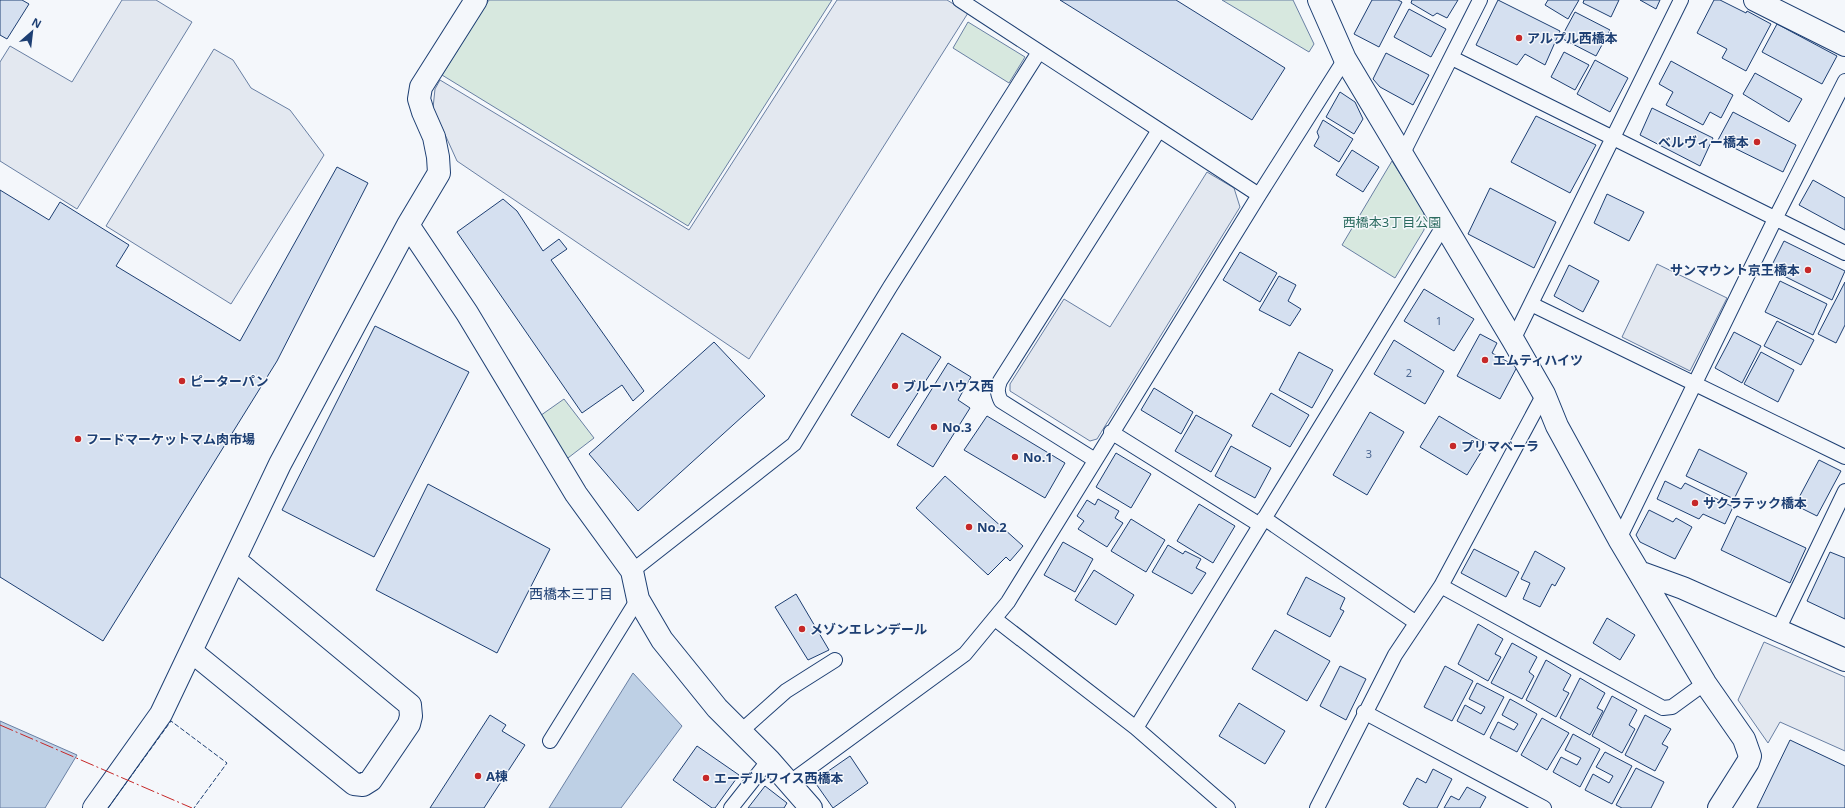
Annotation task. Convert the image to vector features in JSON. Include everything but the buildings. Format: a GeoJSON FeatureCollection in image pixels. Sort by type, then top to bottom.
{"type":"FeatureCollection","features":[{"type":"Feature","properties":{"kind":"street"},"geometry":{"type":"LineString","coordinates":[[94,808],[161,714],[280,464],[408,225],[439,173],[438,157],[434,137],[422,112],[419,99],[421,87],[476,0]]}},
{"type":"Feature","properties":{"kind":"street"},"geometry":{"type":"LineString","coordinates":[[1319,0],[1345,59],[1403,153],[1444,225],[1471,267],[1544,394],[1557,426],[1619,539],[1705,683],[1744,739],[1750,756],[1748,762],[1719,808]]}},
{"type":"Feature","properties":{"kind":"street"},"geometry":{"type":"LineString","coordinates":[[1755,0],[1845,45]]}},
{"type":"Feature","properties":{"kind":"street"},"geometry":{"type":"LineString","coordinates":[[408,225],[467,313],[576,494],[632,571],[638,599],[662,640],[717,708],[769,760],[811,808]]}},
{"type":"Feature","properties":{"kind":"street"},"geometry":{"type":"LineString","coordinates":[[192,651],[354,784],[363,785],[371,780],[409,724],[411,716],[410,705],[235,560]]}},
{"type":"Feature","properties":{"kind":"street"},"geometry":{"type":"LineString","coordinates":[[1639,572],[1683,588],[1845,660]]}},
{"type":"Feature","properties":{"kind":"lane"},"geometry":{"type":"LineString","coordinates":[[960,0],[1259,194]]}},
{"type":"Feature","properties":{"kind":"lane"},"geometry":{"type":"LineString","coordinates":[[1403,153],[1480,0]]}},
{"type":"Feature","properties":{"kind":"lane"},"geometry":{"type":"LineString","coordinates":[[1513,340],[1681,0]]}},
{"type":"Feature","properties":{"kind":"lane"},"geometry":{"type":"LineString","coordinates":[[632,571],[794,444],[890,287],[1039,52]]}},
{"type":"Feature","properties":{"kind":"lane"},"geometry":{"type":"LineString","coordinates":[[1452,58],[1845,253]]}},
{"type":"Feature","properties":{"kind":"lane"},"geometry":{"type":"LineString","coordinates":[[788,782],[965,654],[995,619],[1008,602],[1111,432],[1345,59]]}},
{"type":"Feature","properties":{"kind":"lane"},"geometry":{"type":"LineString","coordinates":[[1619,539],[1694,383],[1845,81]]}},
{"type":"Feature","properties":{"kind":"lane"},"geometry":{"type":"LineString","coordinates":[[1095,460],[1001,401],[997,388],[1159,130]]}},
{"type":"Feature","properties":{"kind":"lane"},"geometry":{"type":"LineString","coordinates":[[1136,728],[1444,225]]}},
{"type":"Feature","properties":{"kind":"lane"},"geometry":{"type":"LineString","coordinates":[[1532,304],[1845,457]]}},
{"type":"Feature","properties":{"kind":"lane"},"geometry":{"type":"LineString","coordinates":[[1317,808],[1394,655],[1415,622],[1441,586],[1544,394]]}},
{"type":"Feature","properties":{"kind":"lane"},"geometry":{"type":"LineString","coordinates":[[1111,432],[1262,521],[1415,622]]}},
{"type":"Feature","properties":{"kind":"lane"},"geometry":{"type":"LineString","coordinates":[[1778,630],[1845,491]]}},
{"type":"Feature","properties":{"kind":"lane"},"geometry":{"type":"LineString","coordinates":[[1441,586],[1663,708],[1672,707],[1705,683]]}},
{"type":"Feature","properties":{"kind":"lane"},"geometry":{"type":"LineString","coordinates":[[550,741],[638,599]]}},
{"type":"Feature","properties":{"kind":"lane"},"geometry":{"type":"LineString","coordinates":[[995,619],[1136,728],[1228,808]]}},
{"type":"Feature","properties":{"kind":"lane"},"geometry":{"type":"LineString","coordinates":[[740,732],[786,691],[835,660]]}},
{"type":"Feature","properties":{"kind":"lane"},"geometry":{"type":"LineString","coordinates":[[1364,712],[1544,808]]}},
{"type":"Feature","properties":{"kind":"lane"},"geometry":{"type":"LineString","coordinates":[[731,808],[769,760]]}},
{"type":"Feature","properties":{"kind":"green space"},"geometry":{"type":"Polygon","coordinates":[[[489,0],[832,0],[688,226],[442,75],[489,0]]]}},
{"type":"Feature","properties":{"kind":"green space"},"geometry":{"type":"Polygon","coordinates":[[[1222,0],[1293,0],[1314,44],[1309,52],[1222,0]]]}},
{"type":"Feature","properties":{"kind":"green space"},"geometry":{"type":"Polygon","coordinates":[[[968,22],[1025,57],[1009,83],[953,48],[968,22]]]}},
{"type":"Feature","properties":{"kind":"green space","name":"西橋本3丁目公園"},"geometry":{"type":"Polygon","coordinates":[[[1392,161],[1424,212],[1424,230],[1395,278],[1342,245],[1392,161]]]}},
{"type":"Feature","properties":{"kind":"green space"},"geometry":{"type":"Polygon","coordinates":[[[564,399],[594,438],[564,461],[537,418],[564,399]]]}},
{"type":"Feature","properties":{"kind":"shaded area"},"geometry":{"type":"Polygon","coordinates":[[[122,0],[156,0],[192,22],[77,209],[0,161],[0,62],[10,46],[72,82],[122,0]]]}},
{"type":"Feature","properties":{"kind":"shaded area"},"geometry":{"type":"Polygon","coordinates":[[[837,0],[947,0],[968,13],[749,359],[457,161],[433,108],[435,89],[440,80],[689,230],[837,0]]]}},
{"type":"Feature","properties":{"kind":"shaded area"},"geometry":{"type":"Polygon","coordinates":[[[214,49],[233,60],[251,88],[290,110],[324,155],[231,304],[106,226],[214,49]]]}},
{"type":"Feature","properties":{"kind":"shaded area"},"geometry":{"type":"Polygon","coordinates":[[[1207,172],[1234,188],[1240,207],[1097,439],[1090,441],[1010,391],[1010,384],[1064,299],[1110,327],[1207,172]]]}},
{"type":"Feature","properties":{"kind":"shaded area"},"geometry":{"type":"Polygon","coordinates":[[[1657,264],[1727,298],[1690,371],[1622,337],[1657,264]]]}},
{"type":"Feature","properties":{"kind":"shaded area"},"geometry":{"type":"Polygon","coordinates":[[[1764,642],[1845,677],[1845,751],[1780,722],[1768,743],[1738,700],[1764,642]]]}},
{"type":"Feature","properties":{"kind":"water"},"geometry":{"type":"Polygon","coordinates":[[[633,673],[682,726],[621,808],[549,808],[633,673]]]}},
{"type":"Feature","properties":{"kind":"water"},"geometry":{"type":"Polygon","coordinates":[[[0,721],[77,755],[45,808],[0,808],[0,721]]]}},
{"type":"Feature","properties":{"kind":"fence"},"geometry":{"type":"LineString","coordinates":[[108,808],[171,721],[227,763],[194,808]]}},
{"type":"Feature","properties":{"kind":"power"},"geometry":{"type":"LineString","coordinates":[[0,725],[192,808]]}},
{"type":"Feature","properties":{"kind":"place","name":"アルプル西橋本"},"geometry":{"type":"Point","coordinates":[1519,38]}},
{"type":"Feature","properties":{"kind":"place","name":"ベルヴィー橋本"},"geometry":{"type":"Point","coordinates":[1757,142]}},
{"type":"Feature","properties":{"kind":"place","name":"サンマウント京王橋本"},"geometry":{"type":"Point","coordinates":[1808,270]}},
{"type":"Feature","properties":{"kind":"place","name":"エムティハイツ"},"geometry":{"type":"Point","coordinates":[1485,360]}},
{"type":"Feature","properties":{"kind":"place","name":"ピーターパン"},"geometry":{"type":"Point","coordinates":[182,381]}},
{"type":"Feature","properties":{"kind":"place","name":"ブルーハウス西"},"geometry":{"type":"Point","coordinates":[895,386]}},
{"type":"Feature","properties":{"kind":"place","name":"No.3"},"geometry":{"type":"Point","coordinates":[934,427]}},
{"type":"Feature","properties":{"kind":"place","name":"フードマーケットマム肉市場"},"geometry":{"type":"Point","coordinates":[78,439]}},
{"type":"Feature","properties":{"kind":"place","name":"プリマベーラ"},"geometry":{"type":"Point","coordinates":[1453,446]}},
{"type":"Feature","properties":{"kind":"place","name":"No.1"},"geometry":{"type":"Point","coordinates":[1015,457]}},
{"type":"Feature","properties":{"kind":"place","name":"サクラテック橋本"},"geometry":{"type":"Point","coordinates":[1695,503]}},
{"type":"Feature","properties":{"kind":"place","name":"No.2"},"geometry":{"type":"Point","coordinates":[969,527]}},
{"type":"Feature","properties":{"kind":"place","name":"メゾンエレンデール"},"geometry":{"type":"Point","coordinates":[802,629]}},
{"type":"Feature","properties":{"kind":"place","name":"A棟"},"geometry":{"type":"Point","coordinates":[478,776]}},
{"type":"Feature","properties":{"kind":"place","name":"エーデルワイス西橋本"},"geometry":{"type":"Point","coordinates":[706,778]}},
{"type":"Feature","properties":{"kind":"district","name":"西橋本三丁目"},"geometry":{"type":"Point","coordinates":[571,593]}}]}
